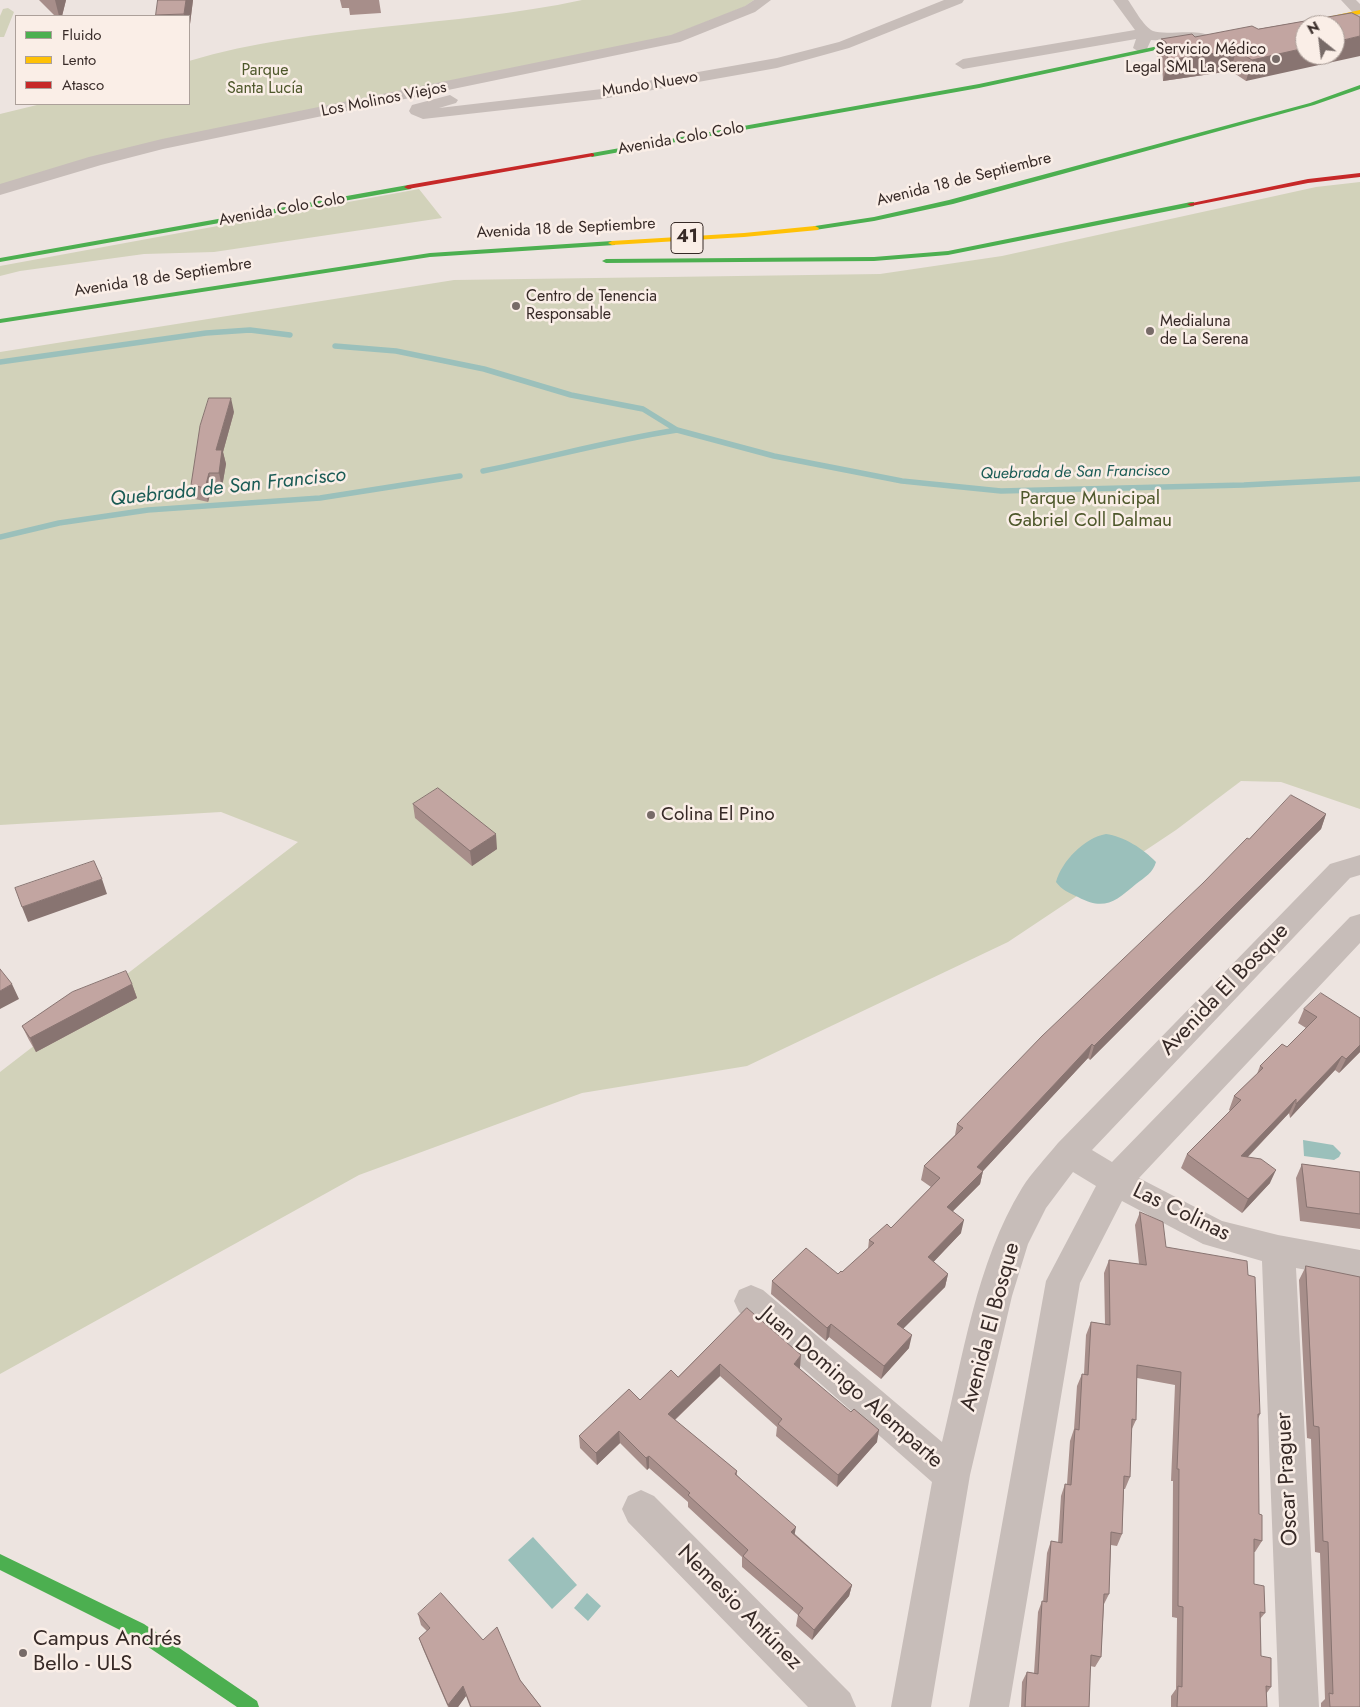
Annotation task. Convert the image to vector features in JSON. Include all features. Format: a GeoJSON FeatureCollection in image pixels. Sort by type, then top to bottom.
{"type":"FeatureCollection","features":[{"type":"Feature","properties":{"kind":"main road"},"geometry":{"type":"LineString","coordinates":[[1343,15],[1360,12]]}},
{"type":"Feature","properties":{"kind":"main road","name":"Avenida Colo Colo"},"geometry":{"type":"LineString","coordinates":[[0,260],[979,86],[1138,51],[1212,38]]}},
{"type":"Feature","properties":{"kind":"main road","name":"Avenida 18 de Septiembre"},"geometry":{"type":"LineString","coordinates":[[0,320],[363,263],[439,254],[485,249],[663,240],[813,229],[851,224],[906,214],[1004,188],[1312,104],[1360,87]]}},
{"type":"Feature","properties":{"kind":"main road","name":"Avenida 18 de Septiembre"},"geometry":{"type":"LineString","coordinates":[[591,261],[874,259],[931,255],[996,245],[1308,181],[1360,175]]}},
{"type":"Feature","properties":{"kind":"main road"},"geometry":{"type":"LineString","coordinates":[[0,1562],[138,1630],[251,1707]]}},
{"type":"Feature","properties":{"kind":"street","name":"Los Molinos Viejos"},"geometry":{"type":"LineString","coordinates":[[0,190],[95,161],[162,144],[674,39],[750,9],[764,0]]}},
{"type":"Feature","properties":{"kind":"street","name":"Mundo Nuevo"},"geometry":{"type":"LineString","coordinates":[[488,78],[489,85],[483,91],[429,104],[418,108],[417,111],[423,114],[518,105],[643,88],[731,72],[802,57],[844,45],[957,0]]}},
{"type":"Feature","properties":{"kind":"street"},"geometry":{"type":"LineString","coordinates":[[1120,0],[1146,33]]}},
{"type":"Feature","properties":{"kind":"street"},"geometry":{"type":"LineString","coordinates":[[1348,0],[1360,12]]}},
{"type":"Feature","properties":{"kind":"street"},"geometry":{"type":"LineString","coordinates":[[1138,51],[1146,33]]}},
{"type":"Feature","properties":{"kind":"street"},"geometry":{"type":"LineString","coordinates":[[963,64],[1146,33],[1164,38],[1212,38]]}},
{"type":"Feature","properties":{"kind":"street","name":"Avenida El Bosque"},"geometry":{"type":"LineString","coordinates":[[911,1707],[952,1475],[995,1296],[1012,1243],[1034,1198],[1068,1153],[1340,871],[1358,866]]}},
{"type":"Feature","properties":{"kind":"street"},"geometry":{"type":"LineString","coordinates":[[989,1707],[1063,1281],[1115,1181],[1360,925]]}},
{"type":"Feature","properties":{"kind":"street","name":"Las Colinas"},"geometry":{"type":"LineString","coordinates":[[1068,1153],[1115,1181],[1215,1234],[1278,1250],[1360,1265]]}},
{"type":"Feature","properties":{"kind":"street","name":"Oscar Praguer"},"geometry":{"type":"LineString","coordinates":[[1278,1250],[1299,1707]]}},
{"type":"Feature","properties":{"kind":"street","name":"Juan Domingo Alemparte"},"geometry":{"type":"LineString","coordinates":[[751,1300],[952,1475]]}},
{"type":"Feature","properties":{"kind":"street","name":"Nemesio Antúnez"},"geometry":{"type":"LineString","coordinates":[[641,1509],[836,1707]]}},
{"type":"Feature","properties":{"kind":"green space","name":"Parque Santa Lucía"},"geometry":{"type":"Polygon","coordinates":[[[582,0],[754,0],[744,7],[670,36],[289,115],[0,186],[0,114],[37,105],[190,105],[190,61],[286,39],[533,9],[582,0]]]}},
{"type":"Feature","properties":{"kind":"green space"},"geometry":{"type":"Polygon","coordinates":[[[8,8],[14,12],[4,37],[0,37],[0,16],[3,9],[8,8]]]}},
{"type":"Feature","properties":{"kind":"green space","name":"Parque Municipal Gabriel Coll Dalmau"},"geometry":{"type":"Polygon","coordinates":[[[1360,182],[1360,809],[1281,782],[1241,781],[1176,830],[1008,942],[747,1066],[582,1093],[359,1175],[0,1374],[0,1072],[298,842],[221,812],[0,825],[0,352],[454,280],[880,274],[1002,256],[1316,187],[1360,182]]]}},
{"type":"Feature","properties":{"kind":"green space"},"geometry":{"type":"Polygon","coordinates":[[[419,189],[442,218],[214,252],[144,254],[20,271],[0,276],[0,266],[419,189]]]}},
{"type":"Feature","properties":{"kind":"water"},"geometry":{"type":"Polygon","coordinates":[[[1106,834],[1119,837],[1133,844],[1146,852],[1156,862],[1148,874],[1122,896],[1102,904],[1087,901],[1069,893],[1056,882],[1063,866],[1082,845],[1098,836],[1106,834]]]}},
{"type":"Feature","properties":{"kind":"water"},"geometry":{"type":"Polygon","coordinates":[[[1303,1140],[1333,1145],[1341,1153],[1334,1160],[1304,1156],[1303,1140]]]}},
{"type":"Feature","properties":{"kind":"water"},"geometry":{"type":"Polygon","coordinates":[[[533,1537],[577,1585],[552,1609],[508,1560],[533,1537]]]}},
{"type":"Feature","properties":{"kind":"water"},"geometry":{"type":"Polygon","coordinates":[[[587,1593],[601,1606],[588,1621],[574,1608],[587,1593]]]}},
{"type":"Feature","properties":{"kind":"building"},"geometry":{"type":"Polygon","coordinates":[[[158,0],[186,0],[184,14],[156,15],[158,0]]]}},
{"type":"Feature","properties":{"kind":"building"},"geometry":{"type":"Polygon","coordinates":[[[1352,13],[1360,17],[1360,36],[1345,40],[1345,15],[1340,15],[1352,13]]]}},
{"type":"Feature","properties":{"kind":"building"},"geometry":{"type":"Polygon","coordinates":[[[1295,23],[1295,50],[1252,60],[1236,50],[1168,60],[1166,42],[1161,39],[1192,34],[1195,37],[1252,26],[1258,29],[1295,23]]]}},
{"type":"Feature","properties":{"kind":"building"},"geometry":{"type":"Polygon","coordinates":[[[209,398],[231,398],[216,450],[222,450],[219,473],[209,473],[205,488],[191,485],[200,426],[209,398]]]}},
{"type":"Feature","properties":{"kind":"building"},"geometry":{"type":"Polygon","coordinates":[[[438,788],[496,834],[470,851],[413,804],[438,788]]]}},
{"type":"Feature","properties":{"kind":"building"},"geometry":{"type":"Polygon","coordinates":[[[1291,795],[1326,814],[1094,1046],[1092,1044],[977,1167],[983,1171],[947,1207],[964,1220],[928,1257],[948,1274],[897,1324],[912,1335],[884,1366],[831,1324],[827,1328],[772,1281],[806,1248],[838,1274],[874,1243],[869,1240],[887,1224],[891,1228],[940,1178],[924,1166],[963,1128],[957,1124],[1042,1036],[1203,883],[1247,838],[1249,839],[1291,795]]]}},
{"type":"Feature","properties":{"kind":"building"},"geometry":{"type":"Polygon","coordinates":[[[94,861],[102,879],[22,907],[15,888],[94,861]]]}},
{"type":"Feature","properties":{"kind":"building"},"geometry":{"type":"Polygon","coordinates":[[[0,969],[12,984],[0,991],[0,969]]]}},
{"type":"Feature","properties":{"kind":"building"},"geometry":{"type":"Polygon","coordinates":[[[126,971],[132,984],[30,1038],[22,1026],[72,992],[126,971]]]}},
{"type":"Feature","properties":{"kind":"building"},"geometry":{"type":"Polygon","coordinates":[[[1321,993],[1360,1018],[1360,1045],[1346,1059],[1342,1056],[1296,1104],[1296,1099],[1241,1156],[1261,1159],[1276,1170],[1248,1199],[1187,1154],[1241,1100],[1234,1096],[1263,1068],[1260,1066],[1282,1044],[1287,1047],[1317,1017],[1304,1009],[1321,993]]]}},
{"type":"Feature","properties":{"kind":"building"},"geometry":{"type":"Polygon","coordinates":[[[1302,1164],[1360,1172],[1360,1214],[1307,1207],[1302,1164]]]}},
{"type":"Feature","properties":{"kind":"building"},"geometry":{"type":"Polygon","coordinates":[[[1140,1212],[1163,1222],[1166,1247],[1247,1261],[1248,1275],[1255,1277],[1260,1414],[1258,1414],[1259,1514],[1262,1515],[1262,1541],[1254,1539],[1254,1584],[1264,1586],[1265,1613],[1260,1612],[1261,1656],[1271,1658],[1271,1687],[1266,1686],[1267,1707],[1177,1707],[1178,1686],[1182,1687],[1183,1607],[1178,1606],[1179,1469],[1177,1469],[1181,1372],[1137,1365],[1136,1420],[1132,1419],[1130,1477],[1124,1476],[1122,1534],[1111,1532],[1109,1594],[1104,1594],[1101,1657],[1091,1655],[1089,1707],[1025,1707],[1027,1672],[1038,1674],[1042,1601],[1047,1602],[1051,1541],[1062,1543],[1065,1484],[1071,1485],[1075,1429],[1079,1430],[1082,1374],[1088,1375],[1091,1322],[1110,1325],[1109,1260],[1146,1265],[1140,1212]]]}},
{"type":"Feature","properties":{"kind":"building"},"geometry":{"type":"Polygon","coordinates":[[[1306,1266],[1360,1277],[1360,1707],[1330,1707],[1329,1693],[1333,1694],[1328,1542],[1323,1541],[1319,1427],[1314,1426],[1306,1266]]]}},
{"type":"Feature","properties":{"kind":"building"},"geometry":{"type":"Polygon","coordinates":[[[747,1308],[801,1355],[794,1364],[851,1412],[854,1409],[879,1430],[838,1475],[778,1424],[782,1419],[720,1364],[668,1414],[737,1471],[735,1474],[796,1527],[791,1532],[852,1585],[814,1630],[798,1615],[803,1608],[743,1556],[748,1550],[688,1495],[690,1493],[649,1456],[646,1458],[619,1431],[596,1453],[579,1436],[629,1389],[640,1400],[671,1370],[678,1377],[747,1308]]]}},
{"type":"Feature","properties":{"kind":"building"},"geometry":{"type":"Polygon","coordinates":[[[441,1593],[483,1640],[497,1627],[520,1680],[541,1707],[471,1707],[463,1686],[448,1705],[419,1638],[430,1628],[418,1614],[441,1593]]]}},
{"type":"Feature","properties":{"kind":"waterway","name":"Quebrada de San Francisco"},"geometry":{"type":"LineString","coordinates":[[0,362],[206,333],[250,330],[290,335]]}},
{"type":"Feature","properties":{"kind":"waterway","name":"Quebrada de San Francisco"},"geometry":{"type":"LineString","coordinates":[[335,346],[396,351],[484,369],[571,395],[643,409],[677,430]]}},
{"type":"Feature","properties":{"kind":"waterway","name":"Quebrada de San Francisco"},"geometry":{"type":"LineString","coordinates":[[483,471],[677,430]]}},
{"type":"Feature","properties":{"kind":"waterway","name":"Quebrada de San Francisco"},"geometry":{"type":"LineString","coordinates":[[677,430],[774,456],[902,481],[1001,491],[1244,485],[1360,479]]}},
{"type":"Feature","properties":{"kind":"waterway","name":"Quebrada de San Francisco"},"geometry":{"type":"LineString","coordinates":[[0,537],[59,523],[148,510],[320,498],[460,476]]}},
{"type":"Feature","properties":{"kind":"traffic: fast"},"geometry":{"type":"LineString","coordinates":[[592,155],[979,86],[1196,40]]}},
{"type":"Feature","properties":{"kind":"traffic: fast"},"geometry":{"type":"LineString","coordinates":[[815,228],[874,219],[950,202],[1312,104],[1360,87]]}},
{"type":"Feature","properties":{"kind":"traffic: fast"},"geometry":{"type":"LineString","coordinates":[[0,260],[408,187]]}},
{"type":"Feature","properties":{"kind":"traffic: fast"},"geometry":{"type":"LineString","coordinates":[[606,261],[874,259],[948,253],[1191,204]]}},
{"type":"Feature","properties":{"kind":"traffic: fast"},"geometry":{"type":"LineString","coordinates":[[0,321],[430,255],[612,243]]}},
{"type":"Feature","properties":{"kind":"traffic: fast"},"geometry":{"type":"LineString","coordinates":[[0,1562],[138,1630],[251,1707]]}},
{"type":"Feature","properties":{"kind":"traffic: slow"},"geometry":{"type":"LineString","coordinates":[[1344,15],[1360,12]]}},
{"type":"Feature","properties":{"kind":"traffic: slow"},"geometry":{"type":"LineString","coordinates":[[612,243],[744,235],[815,228]]}},
{"type":"Feature","properties":{"kind":"traffic: jam"},"geometry":{"type":"LineString","coordinates":[[408,187],[592,155]]}},
{"type":"Feature","properties":{"kind":"traffic: jam"},"geometry":{"type":"LineString","coordinates":[[1191,204],[1308,181],[1360,175]]}},
{"type":"Feature","properties":{"kind":"place","name":"Servicio Médico Legal SML La Serena"},"geometry":{"type":"Point","coordinates":[1276,59]}},
{"type":"Feature","properties":{"kind":"place","name":"Centro de Tenencia Responsable"},"geometry":{"type":"Point","coordinates":[516,306]}},
{"type":"Feature","properties":{"kind":"place","name":"Medialuna de La Serena"},"geometry":{"type":"Point","coordinates":[1150,331]}},
{"type":"Feature","properties":{"kind":"place","name":"Colina El Pino"},"geometry":{"type":"Point","coordinates":[651,815]}},
{"type":"Feature","properties":{"kind":"place","name":"Campus Andrés Bello - ULS"},"geometry":{"type":"Point","coordinates":[23,1653]}}]}
